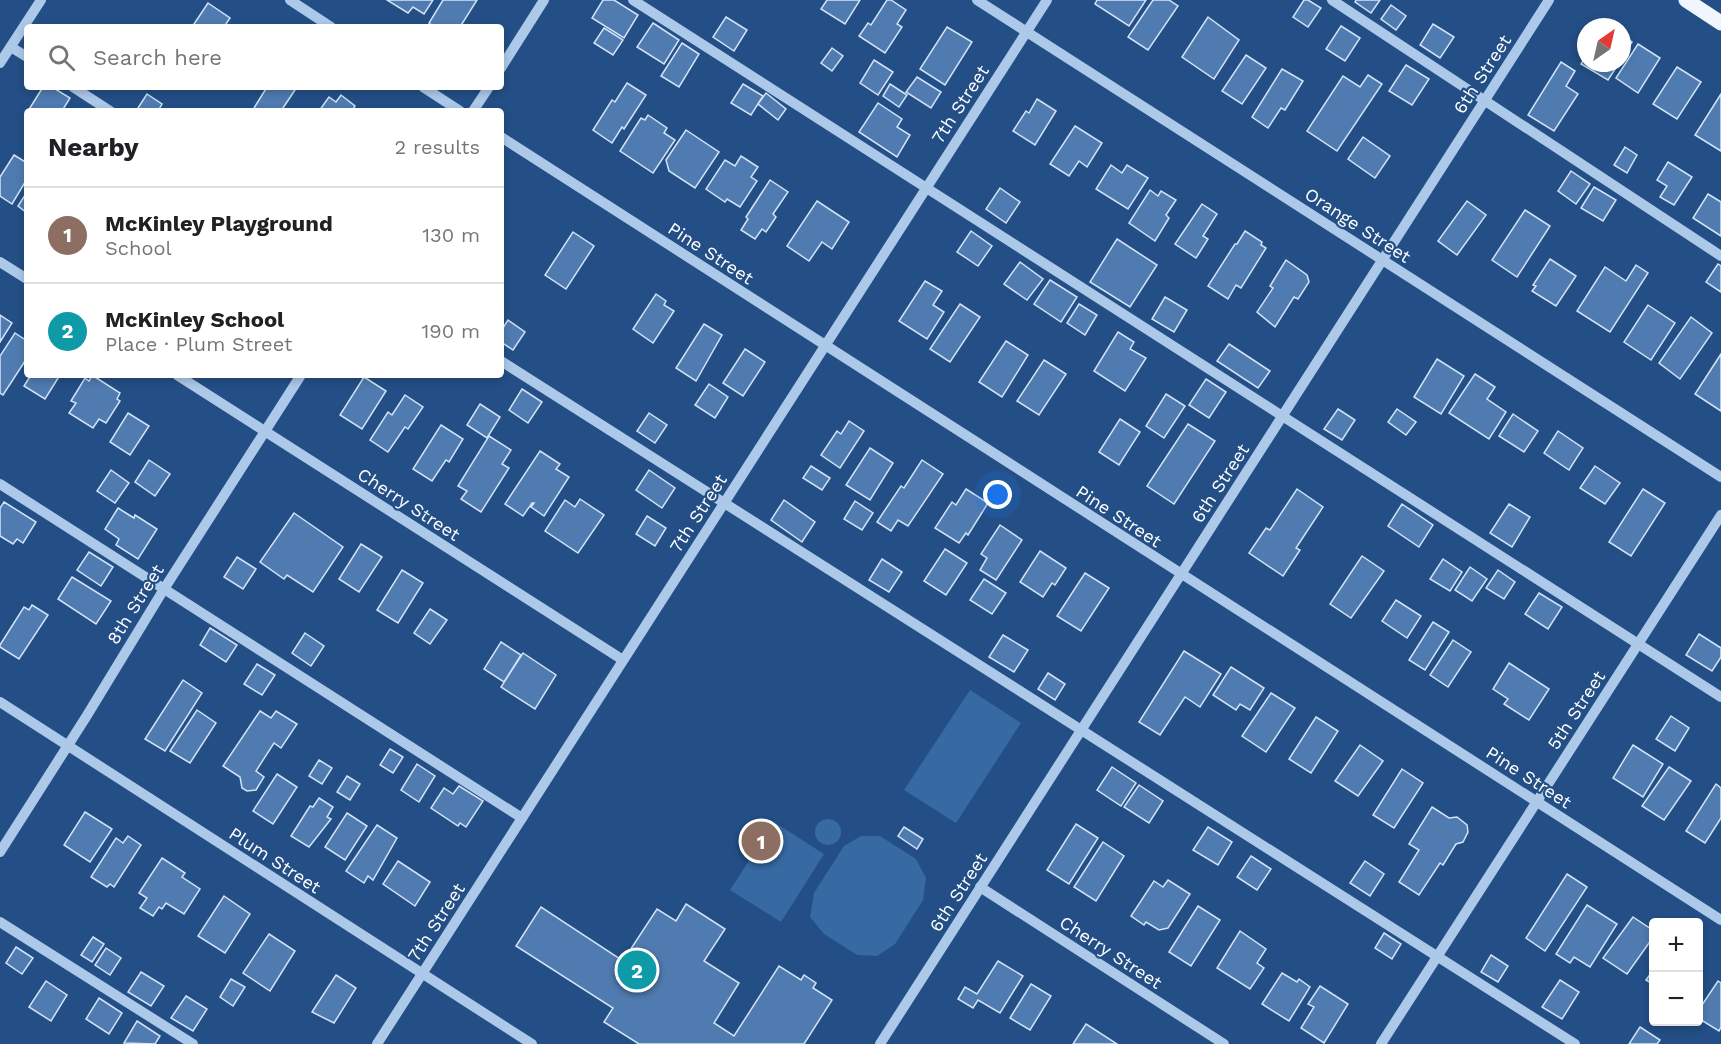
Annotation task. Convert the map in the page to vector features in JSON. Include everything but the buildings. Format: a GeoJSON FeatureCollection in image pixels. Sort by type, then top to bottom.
{"type":"FeatureCollection","features":[{"type":"Feature","properties":{"kind":"main road"},"geometry":{"type":"LineString","coordinates":[[1686,0],[1721,23]]}},
{"type":"Feature","properties":{"kind":"street"},"geometry":{"type":"LineString","coordinates":[[25,24],[41,0]]}},
{"type":"Feature","properties":{"kind":"street"},"geometry":{"type":"LineString","coordinates":[[290,0],[326,24]]}},
{"type":"Feature","properties":{"kind":"street"},"geometry":{"type":"LineString","coordinates":[[504,63],[544,0]]}},
{"type":"Feature","properties":{"kind":"street"},"geometry":{"type":"LineString","coordinates":[[633,0],[1721,697]]}},
{"type":"Feature","properties":{"kind":"street","name":"Orange Street"},"geometry":{"type":"LineString","coordinates":[[977,0],[1721,477]]}},
{"type":"Feature","properties":{"kind":"street","name":"7th Street"},"geometry":{"type":"LineString","coordinates":[[377,1044],[1047,0]]}},
{"type":"Feature","properties":{"kind":"street"},"geometry":{"type":"LineString","coordinates":[[1332,0],[1721,256]]}},
{"type":"Feature","properties":{"kind":"street","name":"6th Street"},"geometry":{"type":"LineString","coordinates":[[880,1044],[1549,0]]}},
{"type":"Feature","properties":{"kind":"street"},"geometry":{"type":"LineString","coordinates":[[0,63],[24,26]]}},
{"type":"Feature","properties":{"kind":"street"},"geometry":{"type":"LineString","coordinates":[[10,47],[24,55]]}},
{"type":"Feature","properties":{"kind":"street"},"geometry":{"type":"LineString","coordinates":[[78,90],[105,108]]}},
{"type":"Feature","properties":{"kind":"street"},"geometry":{"type":"LineString","coordinates":[[428,90],[455,108]]}},
{"type":"Feature","properties":{"kind":"street"},"geometry":{"type":"LineString","coordinates":[[475,108],[487,90]]}},
{"type":"Feature","properties":{"kind":"street","name":"Pine Street"},"geometry":{"type":"LineString","coordinates":[[504,139],[1721,920]]}},
{"type":"Feature","properties":{"kind":"street"},"geometry":{"type":"LineString","coordinates":[[0,262],[24,277]]}},
{"type":"Feature","properties":{"kind":"street"},"geometry":{"type":"LineString","coordinates":[[504,363],[1575,1044]]}},
{"type":"Feature","properties":{"kind":"street","name":"Cherry Street"},"geometry":{"type":"LineString","coordinates":[[182,378],[623,660]]}},
{"type":"Feature","properties":{"kind":"street","name":"8th Street"},"geometry":{"type":"LineString","coordinates":[[0,852],[299,378]]}},
{"type":"Feature","properties":{"kind":"street"},"geometry":{"type":"LineString","coordinates":[[0,484],[522,818]]}},
{"type":"Feature","properties":{"kind":"street","name":"5th Street"},"geometry":{"type":"LineString","coordinates":[[1382,1044],[1721,515]]}},
{"type":"Feature","properties":{"kind":"street","name":"Plum Street"},"geometry":{"type":"LineString","coordinates":[[0,702],[532,1044]]}},
{"type":"Feature","properties":{"kind":"street","name":"Cherry Street"},"geometry":{"type":"LineString","coordinates":[[980,888],[1224,1044]]}},
{"type":"Feature","properties":{"kind":"street"},"geometry":{"type":"LineString","coordinates":[[0,922],[193,1044]]}},
{"type":"Feature","properties":{"kind":"shaded area"},"geometry":{"type":"Polygon","coordinates":[[[970,690],[1021,723],[956,823],[904,790],[970,690]]]}},
{"type":"Feature","properties":{"kind":"shaded area"},"geometry":{"type":"Polygon","coordinates":[[[828,819],[837,823],[841,832],[837,841],[828,845],[819,841],[815,832],[819,823],[828,819]]]}},
{"type":"Feature","properties":{"kind":"shaded area"},"geometry":{"type":"Polygon","coordinates":[[[774,822],[824,854],[781,922],[730,890],[774,822]]]}},
{"type":"Feature","properties":{"kind":"shaded area"},"geometry":{"type":"Polygon","coordinates":[[[861,836],[880,836],[916,859],[926,878],[923,900],[895,944],[877,956],[857,955],[824,934],[810,917],[814,893],[844,846],[861,836]]]}},
{"type":"Feature","properties":{"kind":"place","name":"McKinley Playground"},"geometry":{"type":"Point","coordinates":[761,841]}},
{"type":"Feature","properties":{"kind":"place","name":"McKinley School"},"geometry":{"type":"Point","coordinates":[637,970]}}]}
